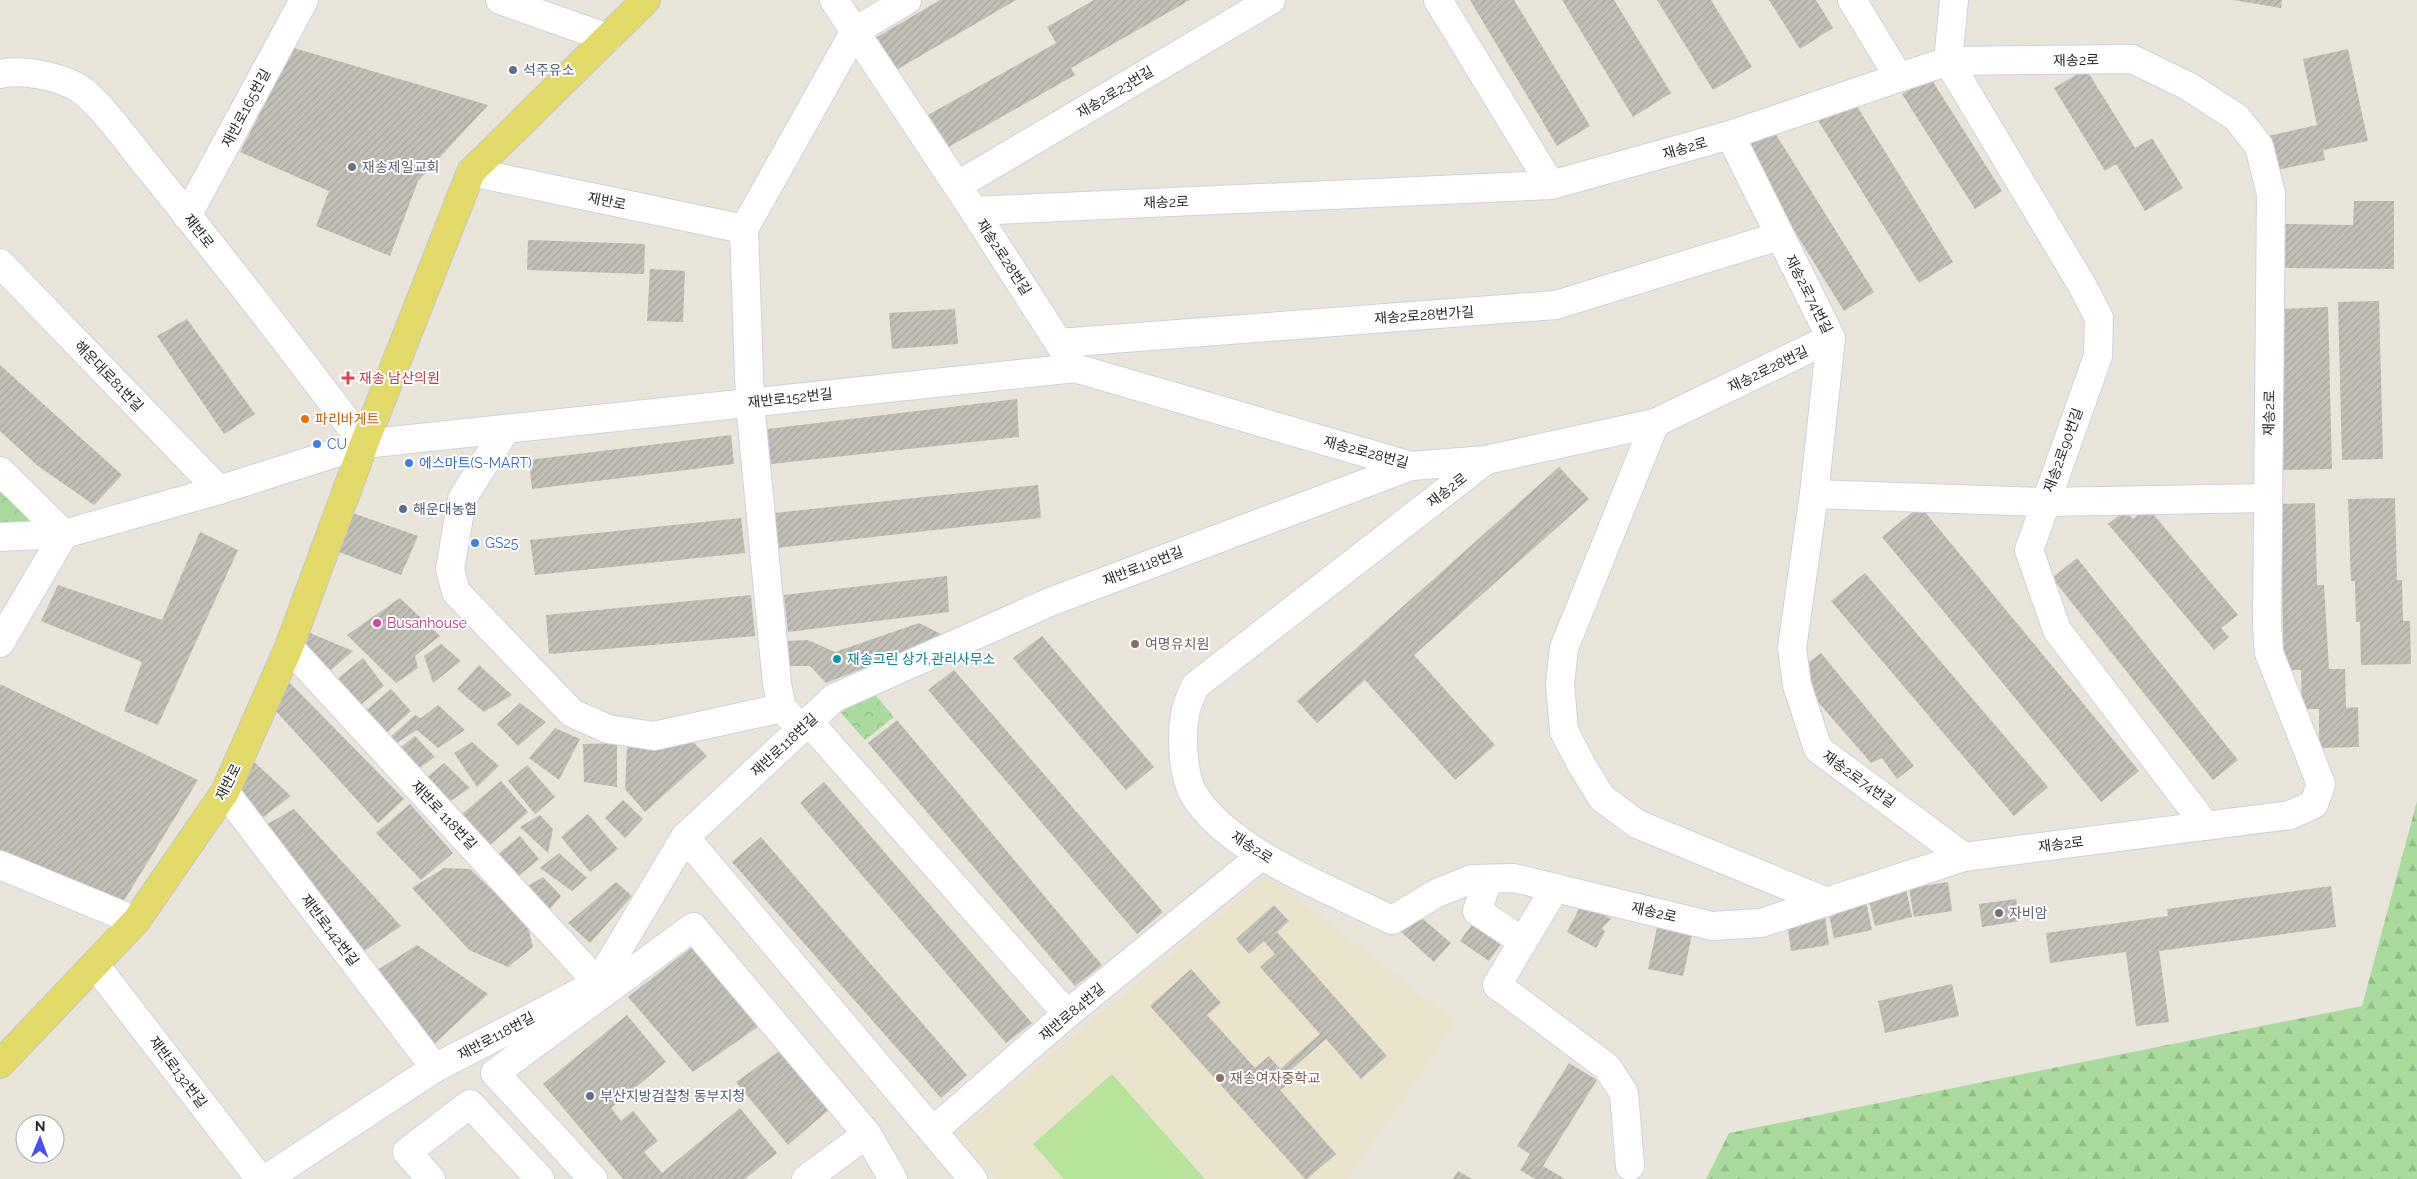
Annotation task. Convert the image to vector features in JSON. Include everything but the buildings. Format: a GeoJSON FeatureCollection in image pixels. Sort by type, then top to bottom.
{"type":"FeatureCollection","features":[{"type":"Feature","properties":{"kind":"main road","name":"재반로"},"geometry":{"type":"LineString","coordinates":[[0,1064],[96,966],[136,921],[225,792],[290,648],[364,444],[471,172],[646,0]]}},
{"type":"Feature","properties":{"kind":"street","name":"재반로165번길"},"geometry":{"type":"LineString","coordinates":[[188,216],[304,0]]}},
{"type":"Feature","properties":{"kind":"street"},"geometry":{"type":"LineString","coordinates":[[500,0],[608,38]]}},
{"type":"Feature","properties":{"kind":"street"},"geometry":{"type":"LineString","coordinates":[[834,0],[974,211]]}},
{"type":"Feature","properties":{"kind":"street"},"geometry":{"type":"LineString","coordinates":[[907,0],[855,31],[744,230],[750,403],[777,684],[782,708],[805,726],[1067,1014]]}},
{"type":"Feature","properties":{"kind":"street","name":"재송2로23번길"},"geometry":{"type":"LineString","coordinates":[[958,185],[1271,0]]}},
{"type":"Feature","properties":{"kind":"street"},"geometry":{"type":"LineString","coordinates":[[1438,0],[1551,186]]}},
{"type":"Feature","properties":{"kind":"street"},"geometry":{"type":"LineString","coordinates":[[1852,0],[1898,76]]}},
{"type":"Feature","properties":{"kind":"street"},"geometry":{"type":"LineString","coordinates":[[1948,61],[1954,0]]}},
{"type":"Feature","properties":{"kind":"street","name":"재송2로"},"geometry":{"type":"LineString","coordinates":[[974,211],[1551,186],[1730,135],[1898,76],[1948,61],[2132,59],[2188,86],[2237,118],[2259,146],[2271,194],[2268,498],[2269,654],[2321,784],[2314,804],[2290,815],[1964,857],[1761,923],[1712,926],[1514,878],[1472,879],[1437,893],[1392,920],[1261,856],[1220,827],[1193,793],[1184,760],[1185,715],[1195,686],[1486,460]]}},
{"type":"Feature","properties":{"kind":"street","name":"재송2로90번길"},"geometry":{"type":"LineString","coordinates":[[1948,61],[2082,284],[2098,318],[2098,356],[2044,502],[2029,550],[2057,630],[2206,826]]}},
{"type":"Feature","properties":{"kind":"street","name":"재반로"},"geometry":{"type":"LineString","coordinates":[[0,74],[11,72],[49,76],[78,88],[103,111],[188,216],[364,444]]}},
{"type":"Feature","properties":{"kind":"street","name":"재송2로74번길"},"geometry":{"type":"LineString","coordinates":[[1730,135],[1779,236],[1832,338],[1814,494],[1792,648],[1797,685],[1818,749],[1964,857]]}},
{"type":"Feature","properties":{"kind":"street","name":"재반로"},"geometry":{"type":"LineString","coordinates":[[471,172],[744,230]]}},
{"type":"Feature","properties":{"kind":"street","name":"재송2로28번길"},"geometry":{"type":"LineString","coordinates":[[974,211],[1075,368],[1411,466],[1486,460],[1655,423],[1832,338]]}},
{"type":"Feature","properties":{"kind":"street","name":"재송2로28번가길"},"geometry":{"type":"LineString","coordinates":[[1059,343],[1556,305],[1779,236]]}},
{"type":"Feature","properties":{"kind":"street","name":"해운대로81번길"},"geometry":{"type":"LineString","coordinates":[[0,263],[218,490]]}},
{"type":"Feature","properties":{"kind":"street","name":"재반로152번길"},"geometry":{"type":"LineString","coordinates":[[364,444],[1075,368]]}},
{"type":"Feature","properties":{"kind":"street"},"geometry":{"type":"LineString","coordinates":[[1655,423],[1564,648],[1560,684],[1564,731],[1602,798],[1637,824],[1827,902]]}},
{"type":"Feature","properties":{"kind":"street"},"geometry":{"type":"LineString","coordinates":[[506,429],[462,500],[450,569],[456,592],[572,713],[608,729],[654,736],[782,708]]}},
{"type":"Feature","properties":{"kind":"street"},"geometry":{"type":"LineString","coordinates":[[0,537],[64,534],[218,490],[364,444]]}},
{"type":"Feature","properties":{"kind":"street","name":"재반로118번길"},"geometry":{"type":"LineString","coordinates":[[266,1179],[435,1068],[598,983],[685,837],[834,698],[1050,602],[1411,466]]}},
{"type":"Feature","properties":{"kind":"street"},"geometry":{"type":"LineString","coordinates":[[0,471],[64,534]]}},
{"type":"Feature","properties":{"kind":"street"},"geometry":{"type":"LineString","coordinates":[[1814,494],[2044,502],[2268,498]]}},
{"type":"Feature","properties":{"kind":"street"},"geometry":{"type":"LineString","coordinates":[[0,643],[64,534]]}},
{"type":"Feature","properties":{"kind":"street","name":"재반로 118번길"},"geometry":{"type":"LineString","coordinates":[[290,648],[598,983]]}},
{"type":"Feature","properties":{"kind":"street","name":"재반로142번길"},"geometry":{"type":"LineString","coordinates":[[225,792],[435,1068]]}},
{"type":"Feature","properties":{"kind":"street"},"geometry":{"type":"LineString","coordinates":[[685,837],[973,1179]]}},
{"type":"Feature","properties":{"kind":"street","name":"재반로84번길"},"geometry":{"type":"LineString","coordinates":[[933,1131],[1067,1014],[1261,856]]}},
{"type":"Feature","properties":{"kind":"street"},"geometry":{"type":"LineString","coordinates":[[0,865],[136,921]]}},
{"type":"Feature","properties":{"kind":"street"},"geometry":{"type":"LineString","coordinates":[[1488,880],[1477,911],[1522,941]]}},
{"type":"Feature","properties":{"kind":"street"},"geometry":{"type":"LineString","coordinates":[[1555,888],[1497,985],[1607,1067],[1624,1094],[1630,1166]]}},
{"type":"Feature","properties":{"kind":"street"},"geometry":{"type":"LineString","coordinates":[[593,1179],[495,1073],[693,927],[867,1134],[893,1179]]}},
{"type":"Feature","properties":{"kind":"street","name":"재반로132번길"},"geometry":{"type":"LineString","coordinates":[[96,966],[260,1179]]}},
{"type":"Feature","properties":{"kind":"street"},"geometry":{"type":"LineString","coordinates":[[431,1179],[408,1152],[470,1104],[540,1179]]}},
{"type":"Feature","properties":{"kind":"street"},"geometry":{"type":"LineString","coordinates":[[806,1179],[867,1134]]}},
{"type":"Feature","properties":{"kind":"shaded area","name":"재송여자중학교"},"geometry":{"type":"Polygon","coordinates":[[[1267,874],[1456,1022],[1348,1179],[997,1179],[956,1134],[1267,874]]]}},
{"type":"Feature","properties":{"kind":"green space"},"geometry":{"type":"Polygon","coordinates":[[[0,484],[42,525],[0,526],[0,484]]]}},
{"type":"Feature","properties":{"kind":"green space"},"geometry":{"type":"Polygon","coordinates":[[[870,689],[894,717],[865,740],[841,713],[870,689]]]}},
{"type":"Feature","properties":{"kind":"green space"},"geometry":{"type":"Polygon","coordinates":[[[2417,801],[2417,1179],[1706,1179],[1729,1133],[2362,1006],[2417,801]]]}},
{"type":"Feature","properties":{"kind":"green space"},"geometry":{"type":"Polygon","coordinates":[[[1112,1074],[1205,1179],[1064,1179],[1033,1144],[1112,1074]]]}},
{"type":"Feature","properties":{"kind":"place","name":"석주유소"},"geometry":{"type":"Point","coordinates":[513,70]}},
{"type":"Feature","properties":{"kind":"place","name":"재송제일교회"},"geometry":{"type":"Point","coordinates":[352,167]}},
{"type":"Feature","properties":{"kind":"place","name":"재송 남산의원"},"geometry":{"type":"Point","coordinates":[348,378]}},
{"type":"Feature","properties":{"kind":"place","name":"파리바게트"},"geometry":{"type":"Point","coordinates":[305,419]}},
{"type":"Feature","properties":{"kind":"place","name":"CU"},"geometry":{"type":"Point","coordinates":[317,444]}},
{"type":"Feature","properties":{"kind":"place","name":"에스마트(S-MART)"},"geometry":{"type":"Point","coordinates":[409,463]}},
{"type":"Feature","properties":{"kind":"place","name":"해운대농협"},"geometry":{"type":"Point","coordinates":[403,509]}},
{"type":"Feature","properties":{"kind":"place","name":"GS25"},"geometry":{"type":"Point","coordinates":[475,543]}},
{"type":"Feature","properties":{"kind":"place","name":"Busanhouse"},"geometry":{"type":"Point","coordinates":[377,623]}},
{"type":"Feature","properties":{"kind":"place","name":"여명유치원"},"geometry":{"type":"Point","coordinates":[1135,644]}},
{"type":"Feature","properties":{"kind":"place","name":"재송그린 상가,관리사무소"},"geometry":{"type":"Point","coordinates":[837,659]}},
{"type":"Feature","properties":{"kind":"place","name":"자비암"},"geometry":{"type":"Point","coordinates":[1999,913]}},
{"type":"Feature","properties":{"kind":"place","name":"재송여자중학교"},"geometry":{"type":"Point","coordinates":[1220,1078]}},
{"type":"Feature","properties":{"kind":"place","name":"부산지방검찰청 동부지청"},"geometry":{"type":"Point","coordinates":[590,1096]}}]}
